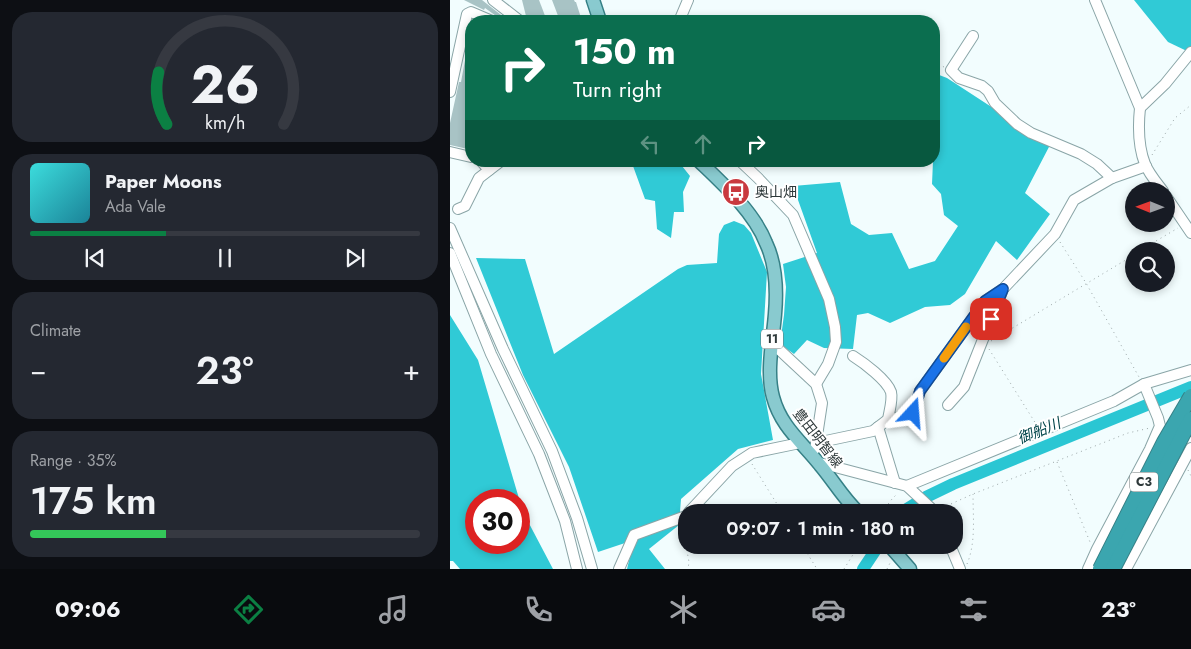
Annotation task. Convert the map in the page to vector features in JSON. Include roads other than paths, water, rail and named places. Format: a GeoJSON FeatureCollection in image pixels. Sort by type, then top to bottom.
{"type":"FeatureCollection","features":[{"type":"Feature","properties":{"kind":"highway","name":"C3"},"geometry":{"type":"LineString","coordinates":[[1100,569],[1164,442],[1191,396]]}},
{"type":"Feature","properties":{"kind":"highway","name":"C3"},"geometry":{"type":"LineString","coordinates":[[1113,569],[1191,419]]}},
{"type":"Feature","properties":{"kind":"main road"},"geometry":{"type":"LineString","coordinates":[[593,0],[598,15]]}},
{"type":"Feature","properties":{"kind":"main road","name":"豊田明智線"},"geometry":{"type":"LineString","coordinates":[[706,167],[754,220],[767,243],[774,267],[776,311],[770,376],[775,405],[800,444],[816,460],[849,504]]}},
{"type":"Feature","properties":{"kind":"main road"},"geometry":{"type":"LineString","coordinates":[[900,554],[910,569]]}},
{"type":"Feature","properties":{"kind":"street"},"geometry":{"type":"LineString","coordinates":[[493,0],[512,15]]}},
{"type":"Feature","properties":{"kind":"street"},"geometry":{"type":"LineString","coordinates":[[682,15],[688,0]]}},
{"type":"Feature","properties":{"kind":"street"},"geometry":{"type":"LineString","coordinates":[[1095,0],[1140,108],[1138,124],[1139,143],[1146,166],[1157,182]]}},
{"type":"Feature","properties":{"kind":"street"},"geometry":{"type":"LineString","coordinates":[[467,15],[471,12],[478,15]]}},
{"type":"Feature","properties":{"kind":"street"},"geometry":{"type":"LineString","coordinates":[[450,92],[465,23]]}},
{"type":"Feature","properties":{"kind":"street"},"geometry":{"type":"LineString","coordinates":[[973,36],[951,70],[959,78],[982,86],[988,91],[995,103],[1031,133],[1082,154],[1097,164],[1112,178]]}},
{"type":"Feature","properties":{"kind":"street"},"geometry":{"type":"LineString","coordinates":[[1140,108],[1165,84],[1191,52]]}},
{"type":"Feature","properties":{"kind":"street"},"geometry":{"type":"LineString","coordinates":[[450,152],[465,156]]}},
{"type":"Feature","properties":{"kind":"street"},"geometry":{"type":"LineString","coordinates":[[816,443],[872,431],[888,420],[913,413],[920,391],[985,301],[1003,289],[1055,234],[1074,200],[1112,178],[1146,166]]}},
{"type":"Feature","properties":{"kind":"street"},"geometry":{"type":"LineString","coordinates":[[486,167],[489,170]]}},
{"type":"Feature","properties":{"kind":"street"},"geometry":{"type":"LineString","coordinates":[[458,209],[465,206],[479,178],[493,167]]}},
{"type":"Feature","properties":{"kind":"street"},"geometry":{"type":"LineString","coordinates":[[746,167],[793,215],[829,299],[836,342],[828,364],[816,384]]}},
{"type":"Feature","properties":{"kind":"street"},"geometry":{"type":"LineString","coordinates":[[1175,209],[1191,233]]}},
{"type":"Feature","properties":{"kind":"street"},"geometry":{"type":"LineString","coordinates":[[450,228],[503,349],[552,451],[577,518],[592,569]]}},
{"type":"Feature","properties":{"kind":"street"},"geometry":{"type":"LineString","coordinates":[[450,253],[491,354],[542,462],[565,521],[577,569]]}},
{"type":"Feature","properties":{"kind":"street"},"geometry":{"type":"LineString","coordinates":[[948,405],[964,387],[1003,289]]}},
{"type":"Feature","properties":{"kind":"street"},"geometry":{"type":"LineString","coordinates":[[772,342],[816,384],[822,403],[816,443],[816,460],[907,486],[926,504]]}},
{"type":"Feature","properties":{"kind":"street"},"geometry":{"type":"LineString","coordinates":[[853,356],[870,367],[890,391],[892,399],[888,420]]}},
{"type":"Feature","properties":{"kind":"street"},"geometry":{"type":"LineString","coordinates":[[907,486],[1114,401],[1145,386],[1191,370]]}},
{"type":"Feature","properties":{"kind":"street"},"geometry":{"type":"LineString","coordinates":[[1088,569],[1150,449],[1159,422],[1145,386]]}},
{"type":"Feature","properties":{"kind":"street"},"geometry":{"type":"LineString","coordinates":[[878,427],[895,483]]}},
{"type":"Feature","properties":{"kind":"street"},"geometry":{"type":"LineString","coordinates":[[697,504],[732,466],[746,456],[752,453],[800,444]]}},
{"type":"Feature","properties":{"kind":"street"},"geometry":{"type":"LineString","coordinates":[[1098,549],[1127,567],[1191,448]]}},
{"type":"Feature","properties":{"kind":"street"},"geometry":{"type":"LineString","coordinates":[[1150,449],[1184,460]]}},
{"type":"Feature","properties":{"kind":"street"},"geometry":{"type":"LineString","coordinates":[[619,569],[634,535],[678,518]]}},
{"type":"Feature","properties":{"kind":"street"},"geometry":{"type":"LineString","coordinates":[[955,554],[963,568]]}},
{"type":"Feature","properties":{"kind":"waterway","name":"御船川"},"geometry":{"type":"LineString","coordinates":[[915,504],[953,484],[1191,387]]}},
{"type":"Feature","properties":{"kind":"waterway","name":"御船川"},"geometry":{"type":"LineString","coordinates":[[863,569],[873,554]]}},
{"type":"Feature","properties":{"kind":"place","name":"奥山畑"},"geometry":{"type":"Point","coordinates":[736,192]}}]}
